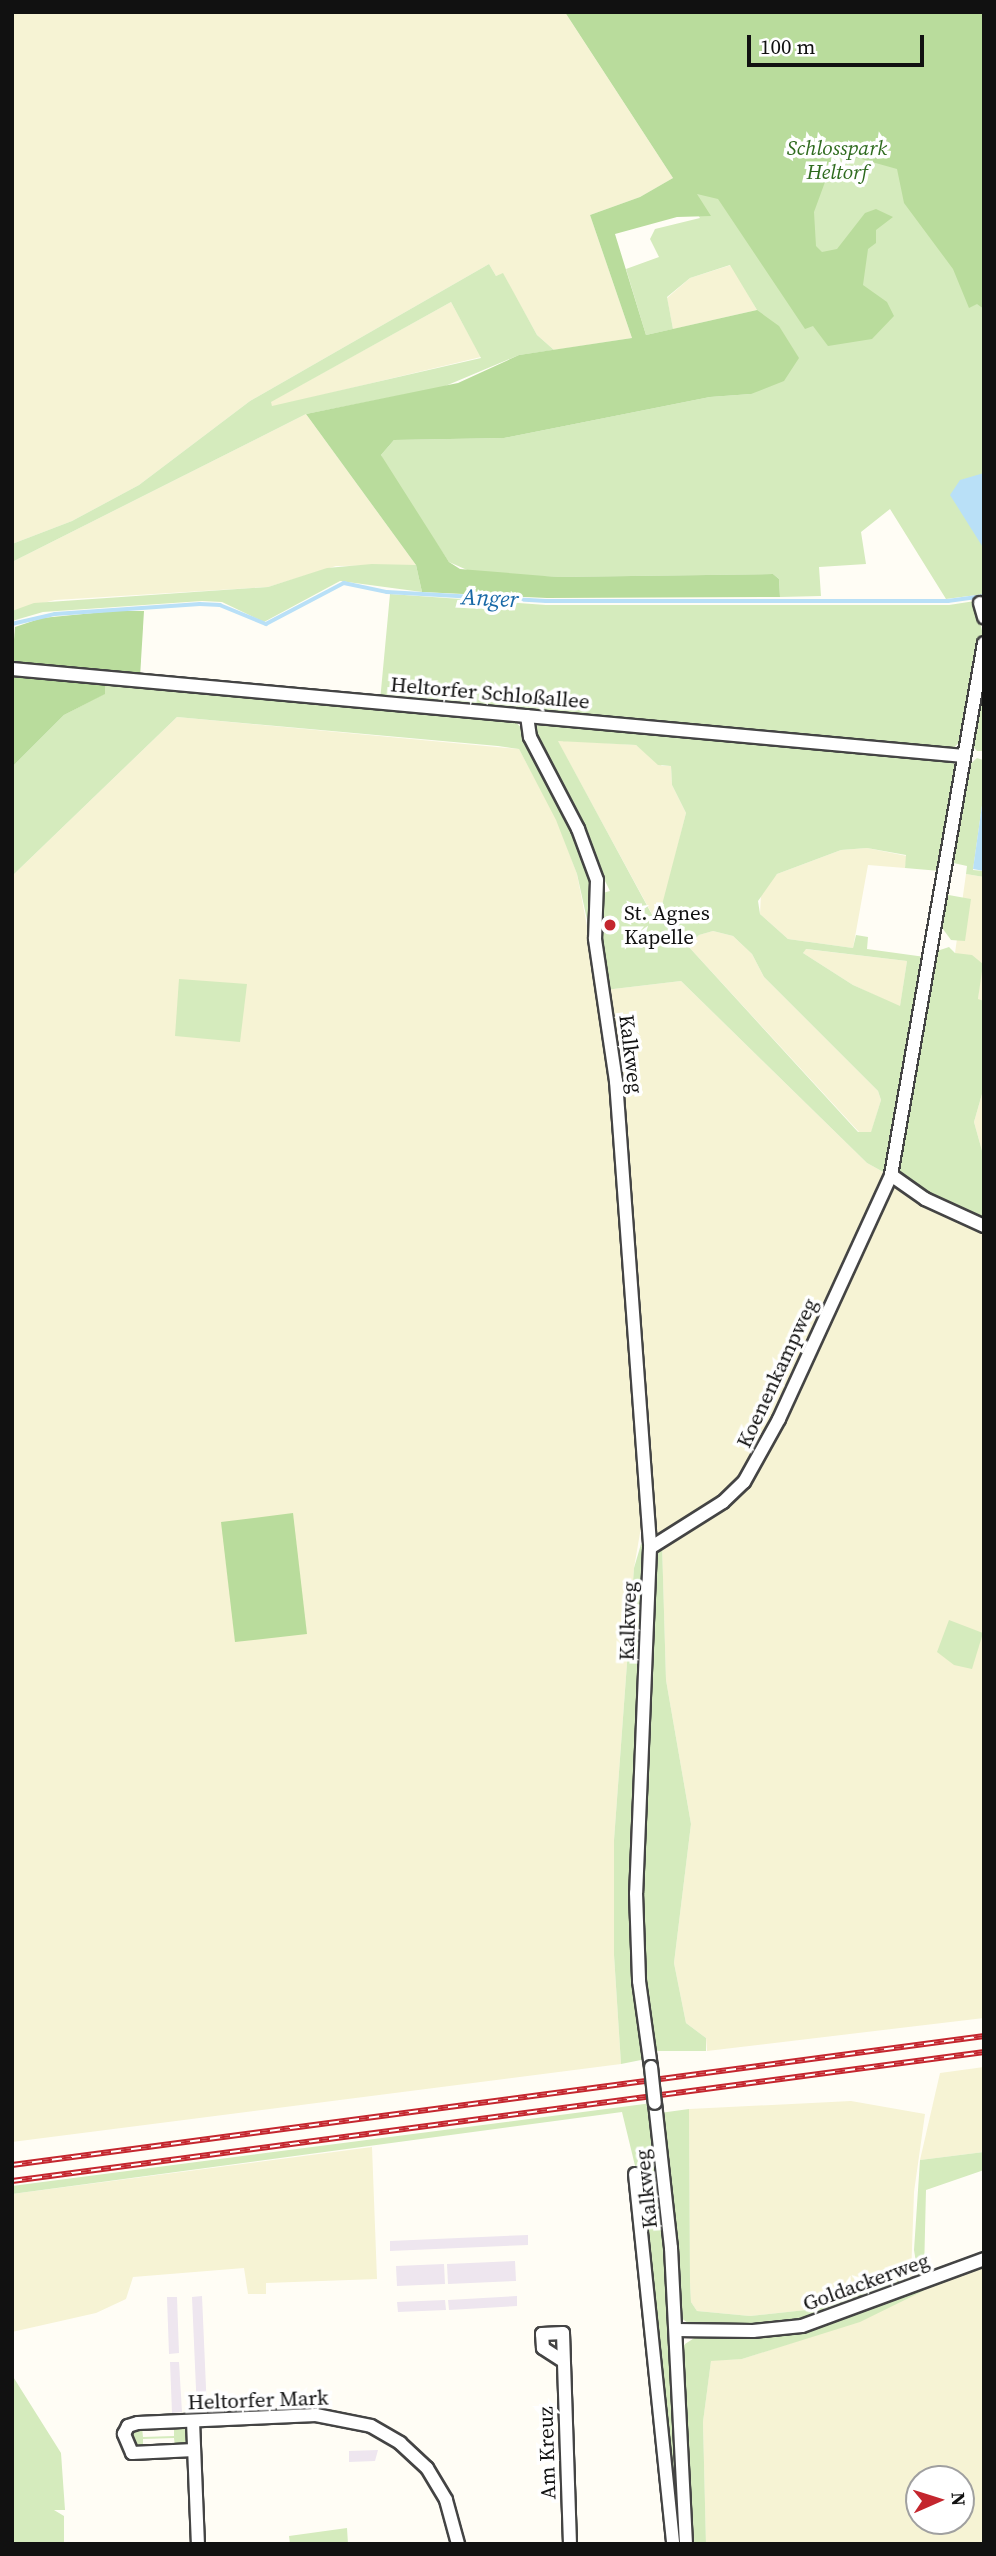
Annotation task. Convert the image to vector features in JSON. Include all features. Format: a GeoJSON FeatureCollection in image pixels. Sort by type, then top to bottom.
{"type":"FeatureCollection","features":[{"type":"Feature","properties":{"kind":"street"},"geometry":{"type":"LineString","coordinates":[[980,603],[984,617]]}},
{"type":"Feature","properties":{"kind":"street"},"geometry":{"type":"LineString","coordinates":[[984,643],[891,1175],[925,1199],[984,1226]]}},
{"type":"Feature","properties":{"kind":"street","name":"Heltorfer Schloßallee"},"geometry":{"type":"LineString","coordinates":[[12,669],[964,756]]}},
{"type":"Feature","properties":{"kind":"street","name":"Kalkweg"},"geometry":{"type":"LineString","coordinates":[[527,716],[530,737],[578,829],[597,880],[595,939],[616,1081],[650,1548],[636,1893],[639,1982],[655,2102],[676,2330],[686,2544]]}},
{"type":"Feature","properties":{"kind":"street","name":"Koenenkampweg"},"geometry":{"type":"LineString","coordinates":[[650,1548],[723,1503],[744,1482],[779,1419],[891,1175]]}},
{"type":"Feature","properties":{"kind":"street","name":"Kalkweg"},"geometry":{"type":"LineString","coordinates":[[635,2174],[673,2544]]}},
{"type":"Feature","properties":{"kind":"street","name":"Goldackerweg"},"geometry":{"type":"LineString","coordinates":[[676,2330],[753,2331],[802,2326],[984,2259]]}},
{"type":"Feature","properties":{"kind":"street","name":"Am Kreuz"},"geometry":{"type":"LineString","coordinates":[[563,2361],[570,2544]]}},
{"type":"Feature","properties":{"kind":"street","name":"Heltorfer Mark"},"geometry":{"type":"LineString","coordinates":[[194,2450],[136,2454],[124,2441],[125,2430],[133,2423],[316,2415],[372,2426],[400,2443],[427,2468],[446,2500],[458,2544]]}},
{"type":"Feature","properties":{"kind":"street"},"geometry":{"type":"LineString","coordinates":[[193,2421],[198,2544]]}},
{"type":"Feature","properties":{"kind":"shaded area"},"geometry":{"type":"Polygon","coordinates":[[[12,12],[565,12],[673,178],[640,197],[590,215],[632,338],[554,350],[537,335],[503,274],[496,276],[489,264],[250,401],[139,485],[72,521],[12,544],[12,12]]]}},
{"type":"Feature","properties":{"kind":"shaded area"},"geometry":{"type":"Polygon","coordinates":[[[731,265],[757,310],[673,329],[667,298],[690,278],[731,265]]]}},
{"type":"Feature","properties":{"kind":"shaded area"},"geometry":{"type":"Polygon","coordinates":[[[451,302],[481,357],[272,407],[270,402],[451,302]]]}},
{"type":"Feature","properties":{"kind":"shaded area"},"geometry":{"type":"Polygon","coordinates":[[[306,414],[416,565],[336,566],[268,587],[55,600],[12,611],[12,562],[306,414]]]}},
{"type":"Feature","properties":{"kind":"shaded area"},"geometry":{"type":"Polygon","coordinates":[[[177,717],[519,749],[557,820],[577,874],[608,1035],[645,1504],[634,1568],[614,1840],[614,1955],[621,2064],[12,2142],[12,876],[177,717]]]}},
{"type":"Feature","properties":{"kind":"shaded area"},"geometry":{"type":"Polygon","coordinates":[[[557,740],[636,745],[662,766],[671,766],[672,785],[686,813],[658,925],[557,740]]]}},
{"type":"Feature","properties":{"kind":"shaded area"},"geometry":{"type":"Polygon","coordinates":[[[867,848],[907,856],[905,868],[868,865],[853,948],[788,939],[760,914],[761,892],[777,874],[841,850],[867,848]]]}},
{"type":"Feature","properties":{"kind":"shaded area"},"geometry":{"type":"Polygon","coordinates":[[[966,874],[984,877],[984,1001],[978,1000],[981,964],[955,953],[966,874]]]}},
{"type":"Feature","properties":{"kind":"shaded area"},"geometry":{"type":"Polygon","coordinates":[[[713,931],[733,936],[752,954],[764,977],[878,1091],[881,1100],[871,1133],[859,1132],[688,946],[699,935],[713,931]]]}},
{"type":"Feature","properties":{"kind":"shaded area"},"geometry":{"type":"Polygon","coordinates":[[[805,949],[907,961],[900,1007],[853,985],[803,953],[805,949]]]}},
{"type":"Feature","properties":{"kind":"shaded area"},"geometry":{"type":"Polygon","coordinates":[[[681,981],[867,1163],[887,1174],[776,1418],[731,1493],[660,1536],[655,1535],[605,990],[681,981]]]}},
{"type":"Feature","properties":{"kind":"shaded area"},"geometry":{"type":"Polygon","coordinates":[[[984,1087],[984,1158],[974,1122],[984,1087]]]}},
{"type":"Feature","properties":{"kind":"shaded area"},"geometry":{"type":"Polygon","coordinates":[[[900,1187],[984,1228],[984,2018],[707,2051],[706,2038],[686,2023],[674,1963],[691,1824],[666,1680],[662,1543],[735,1494],[886,1190],[900,1187]]]}},
{"type":"Feature","properties":{"kind":"shaded area"},"geometry":{"type":"Polygon","coordinates":[[[984,2067],[984,2152],[920,2160],[940,2073],[984,2067]]]}},
{"type":"Feature","properties":{"kind":"shaded area"},"geometry":{"type":"Polygon","coordinates":[[[851,2101],[925,2114],[914,2192],[911,2277],[806,2310],[750,2316],[697,2311],[691,2302],[690,2282],[689,2109],[851,2101]]]}},
{"type":"Feature","properties":{"kind":"shaded area"},"geometry":{"type":"Polygon","coordinates":[[[372,2147],[377,2279],[266,2283],[266,2294],[248,2294],[244,2268],[133,2277],[126,2299],[96,2313],[12,2332],[12,2194],[372,2147]]]}},
{"type":"Feature","properties":{"kind":"shaded area"},"geometry":{"type":"Polygon","coordinates":[[[528,2235],[528,2245],[390,2251],[390,2241],[528,2235]]]}},
{"type":"Feature","properties":{"kind":"shaded area"},"geometry":{"type":"Polygon","coordinates":[[[515,2261],[516,2281],[448,2284],[447,2264],[515,2261]]]}},
{"type":"Feature","properties":{"kind":"shaded area"},"geometry":{"type":"Polygon","coordinates":[[[984,2261],[984,2544],[706,2544],[703,2422],[711,2360],[742,2359],[819,2334],[984,2261]]]}},
{"type":"Feature","properties":{"kind":"shaded area"},"geometry":{"type":"Polygon","coordinates":[[[444,2264],[445,2284],[397,2286],[396,2266],[444,2264]]]}},
{"type":"Feature","properties":{"kind":"shaded area"},"geometry":{"type":"Polygon","coordinates":[[[202,2296],[207,2411],[197,2412],[192,2297],[202,2296]]]}},
{"type":"Feature","properties":{"kind":"shaded area"},"geometry":{"type":"Polygon","coordinates":[[[517,2296],[517,2306],[449,2310],[448,2300],[517,2296]]]}},
{"type":"Feature","properties":{"kind":"shaded area"},"geometry":{"type":"Polygon","coordinates":[[[167,2297],[177,2297],[179,2353],[169,2354],[167,2297]]]}},
{"type":"Feature","properties":{"kind":"shaded area"},"geometry":{"type":"Polygon","coordinates":[[[445,2300],[446,2310],[398,2312],[397,2302],[445,2300]]]}},
{"type":"Feature","properties":{"kind":"shaded area"},"geometry":{"type":"Polygon","coordinates":[[[170,2362],[179,2362],[182,2412],[172,2413],[170,2362]]]}},
{"type":"Feature","properties":{"kind":"shaded area"},"geometry":{"type":"Polygon","coordinates":[[[378,2450],[375,2461],[349,2462],[349,2451],[378,2450]]]}},
{"type":"Feature","properties":{"kind":"green space","name":"Schlosspark Heltorf"},"geometry":{"type":"Polygon","coordinates":[[[565,12],[984,12],[984,594],[946,599],[890,509],[861,532],[866,564],[819,567],[821,596],[780,597],[779,579],[773,574],[557,577],[474,573],[449,562],[387,469],[381,455],[394,440],[504,438],[710,397],[751,394],[757,310],[730,265],[690,278],[667,297],[673,329],[646,335],[626,269],[659,257],[650,239],[655,229],[700,218],[565,12]]]}},
{"type":"Feature","properties":{"kind":"green space","name":"Schlosspark Heltorf"},"geometry":{"type":"Polygon","coordinates":[[[565,12],[984,12],[984,309],[977,304],[969,308],[953,269],[904,203],[897,169],[836,152],[814,212],[816,246],[822,252],[837,249],[865,213],[876,209],[893,217],[876,230],[876,243],[868,249],[863,285],[887,302],[894,316],[872,339],[828,346],[813,326],[805,329],[718,199],[697,194],[711,216],[677,217],[615,234],[646,335],[757,310],[779,326],[799,358],[784,381],[751,394],[710,397],[504,438],[394,440],[381,455],[449,562],[460,569],[557,577],[773,574],[779,579],[780,597],[547,598],[422,592],[416,565],[306,414],[458,383],[519,355],[632,338],[590,215],[640,197],[673,178],[565,12]]]}},
{"type":"Feature","properties":{"kind":"green space"},"geometry":{"type":"Polygon","coordinates":[[[489,264],[496,276],[503,273],[537,335],[554,350],[519,355],[443,387],[306,414],[12,562],[12,544],[72,521],[139,485],[250,401],[489,264]],[[451,302],[271,402],[272,406],[481,358],[451,302]]]}},
{"type":"Feature","properties":{"kind":"green space"},"geometry":{"type":"Polygon","coordinates":[[[372,564],[416,565],[422,592],[340,581],[264,622],[222,602],[202,601],[43,612],[12,621],[12,611],[34,603],[268,587],[327,568],[372,564]]]}},
{"type":"Feature","properties":{"kind":"green space"},"geometry":{"type":"Polygon","coordinates":[[[390,594],[546,605],[949,605],[975,601],[983,635],[965,736],[951,751],[380,701],[390,594]]]}},
{"type":"Feature","properties":{"kind":"green space"},"geometry":{"type":"Polygon","coordinates":[[[144,611],[140,677],[12,666],[15,627],[42,618],[144,611]]]}},
{"type":"Feature","properties":{"kind":"green space"},"geometry":{"type":"Polygon","coordinates":[[[984,656],[984,751],[977,751],[970,743],[984,656]]]}},
{"type":"Feature","properties":{"kind":"green space"},"geometry":{"type":"Polygon","coordinates":[[[12,671],[105,680],[105,694],[64,715],[12,767],[12,671]]]}},
{"type":"Feature","properties":{"kind":"green space"},"geometry":{"type":"Polygon","coordinates":[[[105,680],[511,718],[526,732],[591,867],[593,947],[577,874],[556,820],[519,749],[498,746],[177,717],[12,876],[12,767],[64,715],[104,694],[105,680]]]}},
{"type":"Feature","properties":{"kind":"green space"},"geometry":{"type":"Polygon","coordinates":[[[539,720],[948,757],[958,768],[940,871],[905,868],[906,855],[867,848],[841,850],[777,874],[758,901],[760,914],[788,939],[853,948],[856,935],[868,937],[867,949],[925,957],[887,1174],[867,1163],[681,981],[605,990],[596,939],[599,894],[610,891],[533,736],[539,720]],[[558,741],[657,924],[686,813],[672,785],[671,766],[658,765],[636,745],[558,741]],[[713,931],[699,935],[688,946],[858,1132],[871,1132],[881,1100],[878,1091],[764,977],[752,954],[733,936],[713,931]],[[806,949],[803,953],[853,985],[900,1006],[907,961],[806,949]]]}},
{"type":"Feature","properties":{"kind":"green space"},"geometry":{"type":"Polygon","coordinates":[[[984,751],[984,791],[973,870],[984,871],[984,877],[966,874],[967,866],[949,862],[968,766],[977,758],[983,760],[984,751]]]}},
{"type":"Feature","properties":{"kind":"green space"},"geometry":{"type":"Polygon","coordinates":[[[943,894],[971,899],[965,941],[951,940],[940,925],[943,894]]]}},
{"type":"Feature","properties":{"kind":"green space"},"geometry":{"type":"Polygon","coordinates":[[[949,947],[955,953],[972,955],[983,964],[978,999],[984,1001],[984,1087],[974,1122],[984,1158],[984,1224],[925,1196],[896,1172],[934,952],[949,947]]]}},
{"type":"Feature","properties":{"kind":"green space"},"geometry":{"type":"Polygon","coordinates":[[[179,979],[247,984],[240,1042],[175,1036],[179,979]]]}},
{"type":"Feature","properties":{"kind":"green space"},"geometry":{"type":"Polygon","coordinates":[[[293,1513],[307,1634],[235,1642],[221,1522],[293,1513]]]}},
{"type":"Feature","properties":{"kind":"green space"},"geometry":{"type":"Polygon","coordinates":[[[662,1543],[666,1680],[691,1824],[674,1963],[686,2023],[706,2038],[706,2051],[651,2051],[640,1940],[653,1560],[662,1543]]]}},
{"type":"Feature","properties":{"kind":"green space"},"geometry":{"type":"Polygon","coordinates":[[[641,1544],[646,1546],[634,1889],[646,2059],[621,2064],[614,1955],[614,1840],[634,1568],[641,1544]]]}},
{"type":"Feature","properties":{"kind":"green space"},"geometry":{"type":"Polygon","coordinates":[[[949,1620],[983,1633],[972,1669],[954,1665],[937,1652],[949,1620]]]}},
{"type":"Feature","properties":{"kind":"green space"},"geometry":{"type":"Polygon","coordinates":[[[652,2103],[663,2186],[685,2544],[675,2544],[637,2174],[622,2112],[12,2194],[12,2186],[652,2103]]]}},
{"type":"Feature","properties":{"kind":"green space"},"geometry":{"type":"Polygon","coordinates":[[[689,2109],[690,2282],[691,2302],[697,2311],[750,2316],[806,2310],[911,2277],[909,2283],[865,2304],[777,2327],[691,2325],[681,2318],[660,2113],[689,2109]]]}},
{"type":"Feature","properties":{"kind":"green space"},"geometry":{"type":"Polygon","coordinates":[[[984,2152],[984,2170],[926,2190],[924,2272],[984,2252],[984,2258],[918,2275],[914,2250],[920,2160],[984,2152]]]}},
{"type":"Feature","properties":{"kind":"green space"},"geometry":{"type":"Polygon","coordinates":[[[929,2283],[923,2291],[860,2322],[742,2359],[711,2361],[703,2422],[706,2544],[688,2544],[680,2353],[685,2344],[699,2335],[778,2332],[929,2283]]]}},
{"type":"Feature","properties":{"kind":"green space"},"geometry":{"type":"Polygon","coordinates":[[[12,2375],[61,2453],[65,2510],[54,2510],[64,2516],[64,2544],[12,2544],[12,2375]]]}},
{"type":"Feature","properties":{"kind":"green space"},"geometry":{"type":"Polygon","coordinates":[[[174,2426],[189,2430],[185,2446],[175,2447],[174,2438],[143,2439],[143,2448],[134,2448],[130,2431],[142,2427],[143,2437],[174,2436],[174,2426]]]}},
{"type":"Feature","properties":{"kind":"green space"},"geometry":{"type":"Polygon","coordinates":[[[347,2528],[348,2544],[290,2544],[289,2536],[347,2528]]]}},
{"type":"Feature","properties":{"kind":"water"},"geometry":{"type":"Polygon","coordinates":[[[984,473],[984,549],[950,495],[960,480],[984,473]]]}},
{"type":"Feature","properties":{"kind":"water"},"geometry":{"type":"Polygon","coordinates":[[[984,791],[984,871],[973,869],[984,791]]]}},
{"type":"Feature","properties":{"kind":"waterway","name":"Anger"},"geometry":{"type":"LineString","coordinates":[[12,624],[55,614],[200,604],[220,605],[266,624],[344,583],[387,592],[546,601],[948,601],[984,596]]}},
{"type":"Feature","properties":{"kind":"railway"},"geometry":{"type":"LineString","coordinates":[[12,2165],[984,2036]]}},
{"type":"Feature","properties":{"kind":"railway"},"geometry":{"type":"LineString","coordinates":[[12,2181],[984,2052]]}},
{"type":"Feature","properties":{"kind":"place","name":"St. Agnes Kapelle"},"geometry":{"type":"Point","coordinates":[610,925]}}]}
